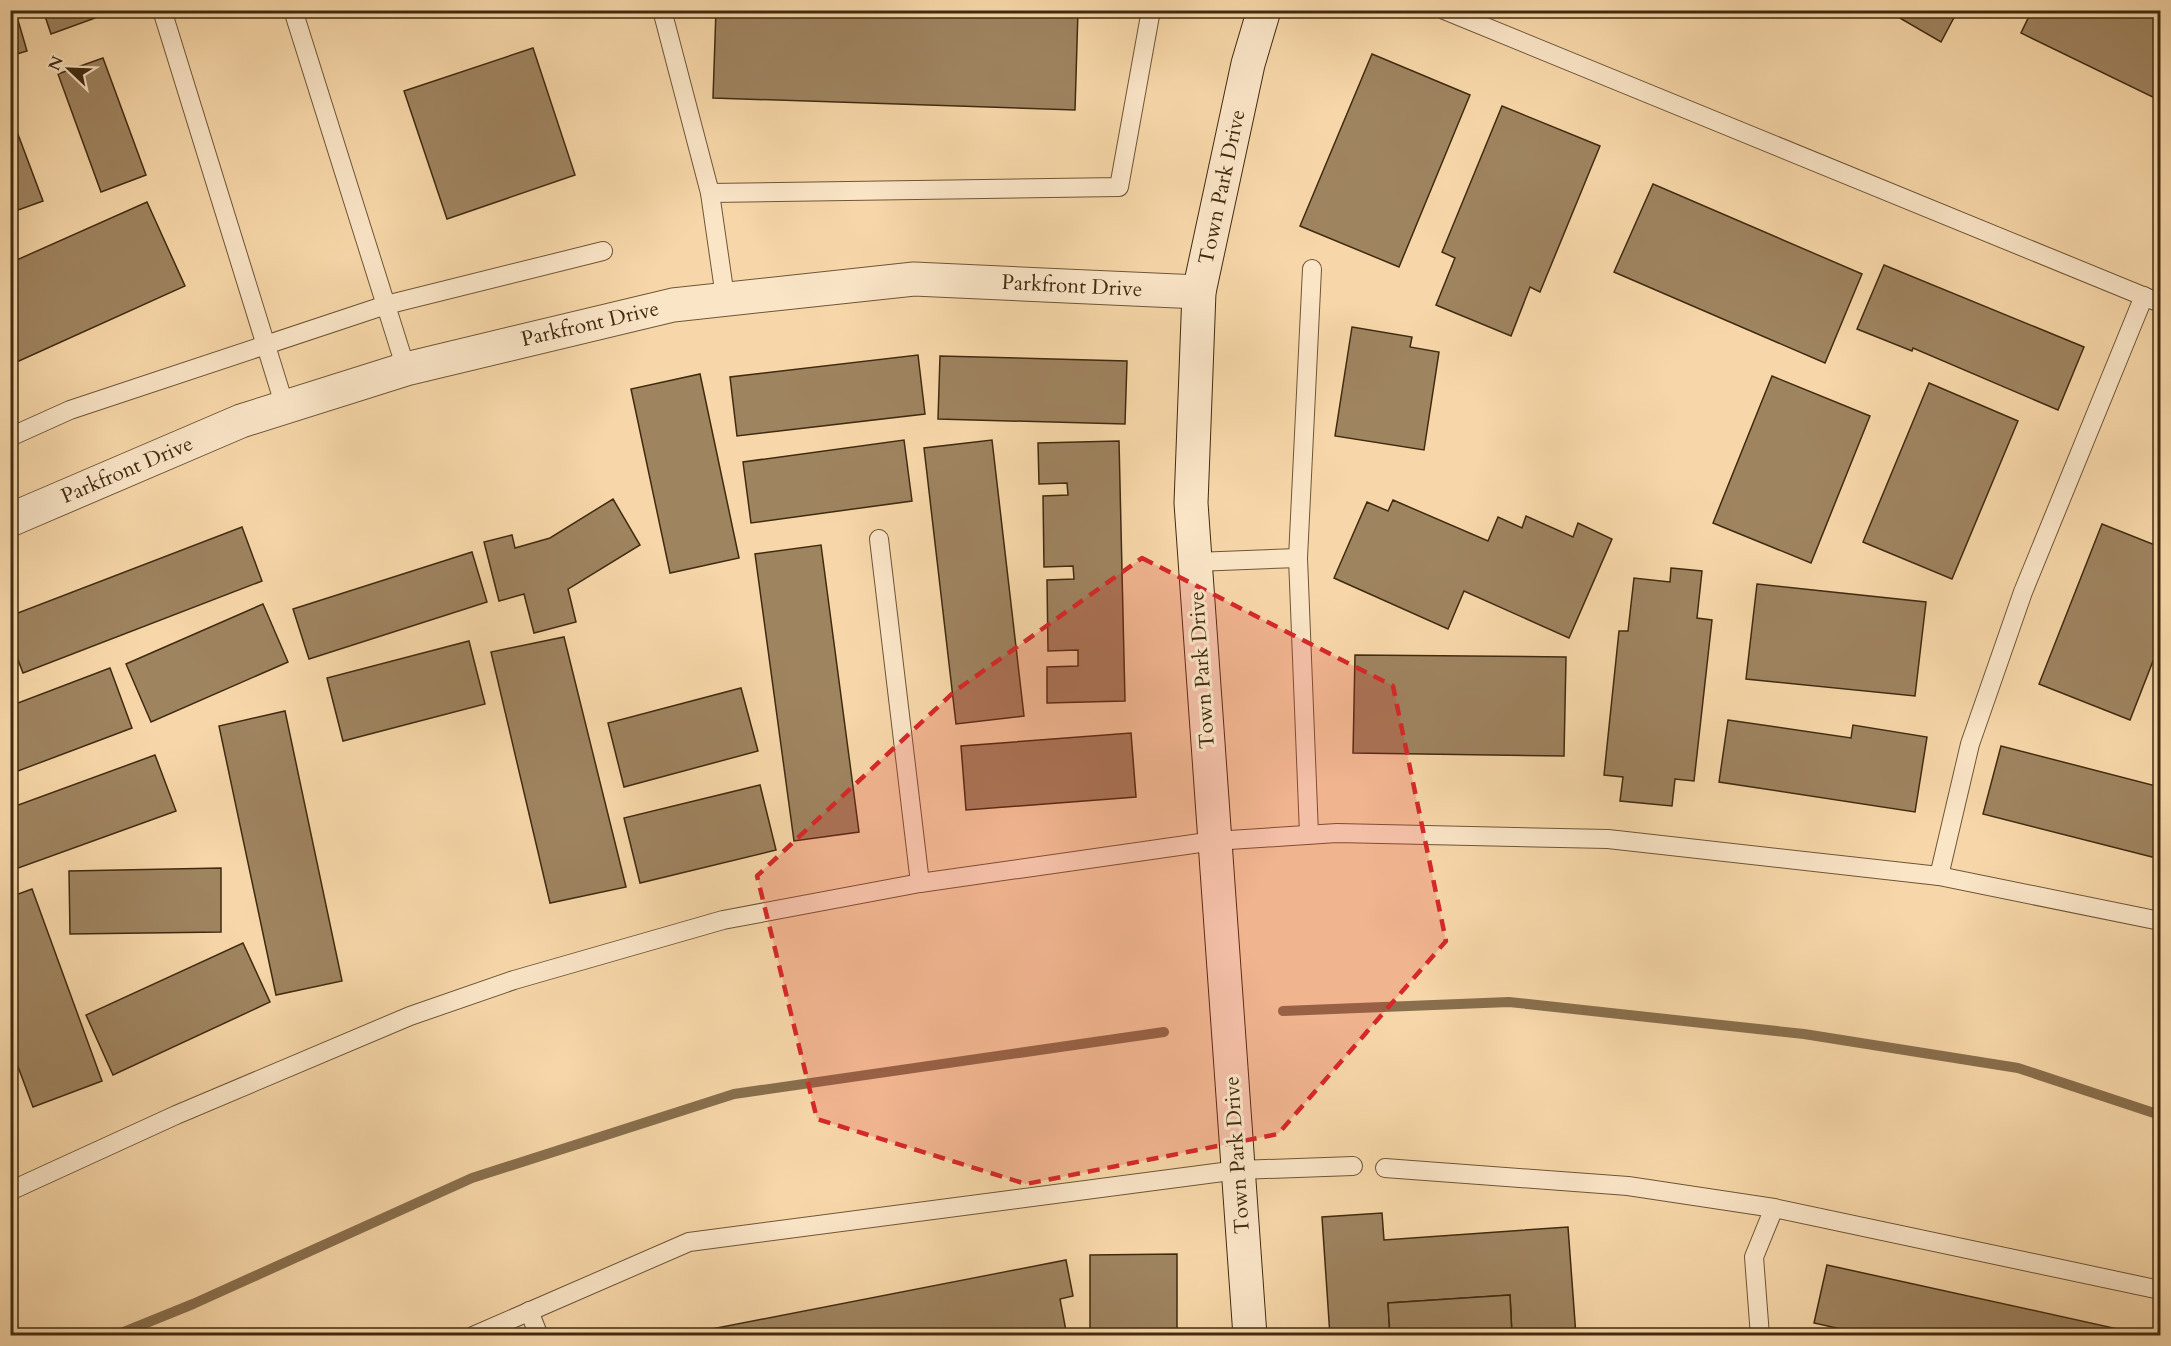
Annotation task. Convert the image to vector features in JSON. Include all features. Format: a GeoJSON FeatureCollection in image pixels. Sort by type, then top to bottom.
{"type":"FeatureCollection","features":[{"type":"Feature","properties":{"kind":"street","name":"Town Park Drive"},"geometry":{"type":"LineString","coordinates":[[1250,1335],[1191,503],[1199,292],[1248,64],[1264,10]]}},
{"type":"Feature","properties":{"kind":"street","name":"Parkfront Drive"},"geometry":{"type":"LineString","coordinates":[[10,520],[241,421],[406,369],[672,305],[725,297],[914,279],[1199,292]]}},
{"type":"Feature","properties":{"kind":"lane"},"geometry":{"type":"LineString","coordinates":[[162,10],[285,407]]}},
{"type":"Feature","properties":{"kind":"lane"},"geometry":{"type":"LineString","coordinates":[[293,10],[406,369]]}},
{"type":"Feature","properties":{"kind":"lane"},"geometry":{"type":"LineString","coordinates":[[662,10],[710,194],[725,297]]}},
{"type":"Feature","properties":{"kind":"lane"},"geometry":{"type":"LineString","coordinates":[[710,194],[1119,187],[1151,10]]}},
{"type":"Feature","properties":{"kind":"lane"},"geometry":{"type":"LineString","coordinates":[[1444,10],[2152,299],[2023,592],[1970,744],[1939,876]]}},
{"type":"Feature","properties":{"kind":"lane"},"geometry":{"type":"LineString","coordinates":[[10,437],[70,410],[386,305],[603,251]]}},
{"type":"Feature","properties":{"kind":"lane"},"geometry":{"type":"LineString","coordinates":[[1309,834],[1298,558],[1312,269]]}},
{"type":"Feature","properties":{"kind":"lane"},"geometry":{"type":"LineString","coordinates":[[879,539],[920,883]]}},
{"type":"Feature","properties":{"kind":"lane"},"geometry":{"type":"LineString","coordinates":[[1195,562],[1298,558]]}},
{"type":"Feature","properties":{"kind":"lane"},"geometry":{"type":"LineString","coordinates":[[10,1191],[176,1115],[410,1016],[514,980],[723,920],[920,883],[1214,841],[1309,834],[1608,839],[1939,876],[2160,921]]}},
{"type":"Feature","properties":{"kind":"lane"},"geometry":{"type":"LineString","coordinates":[[473,1335],[688,1242],[1238,1170],[1353,1166]]}},
{"type":"Feature","properties":{"kind":"lane"},"geometry":{"type":"LineString","coordinates":[[1385,1168],[1628,1186],[1774,1208],[2160,1290]]}},
{"type":"Feature","properties":{"kind":"lane"},"geometry":{"type":"LineString","coordinates":[[1760,1335],[1754,1257],[1774,1208]]}},
{"type":"Feature","properties":{"kind":"lane"},"geometry":{"type":"LineString","coordinates":[[529,1311],[539,1335]]}},
{"type":"Feature","properties":{"kind":"highlighted area"},"geometry":{"type":"Polygon","coordinates":[[[1142,558],[1393,686],[1446,941],[1278,1134],[1026,1184],[817,1119],[757,876],[955,691],[1142,558]]]}},
{"type":"Feature","properties":{"kind":"building"},"geometry":{"type":"Polygon","coordinates":[[[10,10],[15,10],[27,51],[10,56],[10,10]]]}},
{"type":"Feature","properties":{"kind":"building"},"geometry":{"type":"Polygon","coordinates":[[[43,10],[92,10],[95,18],[51,34],[43,10]]]}},
{"type":"Feature","properties":{"kind":"building"},"geometry":{"type":"Polygon","coordinates":[[[716,10],[1078,10],[1075,110],[713,98],[716,10]]]}},
{"type":"Feature","properties":{"kind":"building"},"geometry":{"type":"Polygon","coordinates":[[[1886,10],[1958,10],[1941,42],[1886,10]]]}},
{"type":"Feature","properties":{"kind":"building"},"geometry":{"type":"Polygon","coordinates":[[[2032,10],[2160,10],[2160,105],[2155,102],[2157,99],[2021,33],[2032,10]]]}},
{"type":"Feature","properties":{"kind":"building"},"geometry":{"type":"Polygon","coordinates":[[[533,48],[575,175],[447,219],[404,91],[533,48]]]}},
{"type":"Feature","properties":{"kind":"building"},"geometry":{"type":"Polygon","coordinates":[[[1372,54],[1470,95],[1399,267],[1300,226],[1372,54]]]}},
{"type":"Feature","properties":{"kind":"building"},"geometry":{"type":"Polygon","coordinates":[[[103,58],[146,175],[101,192],[58,74],[103,58]]]}},
{"type":"Feature","properties":{"kind":"building"},"geometry":{"type":"Polygon","coordinates":[[[1502,106],[1600,146],[1540,292],[1530,287],[1511,336],[1436,305],[1455,258],[1442,252],[1502,106]]]}},
{"type":"Feature","properties":{"kind":"building"},"geometry":{"type":"Polygon","coordinates":[[[10,113],[43,201],[10,213],[10,113]]]}},
{"type":"Feature","properties":{"kind":"building"},"geometry":{"type":"Polygon","coordinates":[[[1653,184],[1862,274],[1825,363],[1614,272],[1653,184]]]}},
{"type":"Feature","properties":{"kind":"building"},"geometry":{"type":"Polygon","coordinates":[[[147,202],[185,286],[10,365],[10,263],[147,202]]]}},
{"type":"Feature","properties":{"kind":"building"},"geometry":{"type":"Polygon","coordinates":[[[1884,265],[2084,347],[2058,410],[1913,348],[1912,351],[1857,329],[1884,265]]]}},
{"type":"Feature","properties":{"kind":"building"},"geometry":{"type":"Polygon","coordinates":[[[1352,327],[1412,337],[1410,347],[1439,352],[1424,450],[1335,436],[1352,327]]]}},
{"type":"Feature","properties":{"kind":"building"},"geometry":{"type":"Polygon","coordinates":[[[918,355],[925,414],[737,436],[730,377],[918,355]]]}},
{"type":"Feature","properties":{"kind":"building"},"geometry":{"type":"Polygon","coordinates":[[[940,356],[1127,361],[1125,424],[938,419],[940,356]]]}},
{"type":"Feature","properties":{"kind":"building"},"geometry":{"type":"Polygon","coordinates":[[[700,374],[739,558],[670,573],[631,389],[700,374]]]}},
{"type":"Feature","properties":{"kind":"building"},"geometry":{"type":"Polygon","coordinates":[[[1772,376],[1870,416],[1811,563],[1713,523],[1772,376]]]}},
{"type":"Feature","properties":{"kind":"building"},"geometry":{"type":"Polygon","coordinates":[[[1929,383],[2018,421],[1952,579],[1863,542],[1929,383]]]}},
{"type":"Feature","properties":{"kind":"building"},"geometry":{"type":"Polygon","coordinates":[[[904,440],[912,501],[751,523],[743,462],[904,440]]]}},
{"type":"Feature","properties":{"kind":"building"},"geometry":{"type":"Polygon","coordinates":[[[992,440],[1024,716],[956,724],[924,448],[992,440]]]}},
{"type":"Feature","properties":{"kind":"building"},"geometry":{"type":"Polygon","coordinates":[[[1119,441],[1125,701],[1047,703],[1047,667],[1078,666],[1078,650],[1048,651],[1047,580],[1074,579],[1073,566],[1044,567],[1043,496],[1068,495],[1067,483],[1039,484],[1038,443],[1119,441]]]}},
{"type":"Feature","properties":{"kind":"building"},"geometry":{"type":"Polygon","coordinates":[[[613,499],[640,545],[568,589],[576,622],[534,633],[524,594],[499,601],[484,542],[512,535],[515,548],[550,538],[613,499]]]}},
{"type":"Feature","properties":{"kind":"building"},"geometry":{"type":"Polygon","coordinates":[[[1393,500],[1488,541],[1498,517],[1522,528],[1526,516],[1573,537],[1578,523],[1612,539],[1569,638],[1464,591],[1448,629],[1334,578],[1367,502],[1388,511],[1393,500]]]}},
{"type":"Feature","properties":{"kind":"building"},"geometry":{"type":"Polygon","coordinates":[[[2102,524],[2160,547],[2160,643],[2130,720],[2039,684],[2102,524]]]}},
{"type":"Feature","properties":{"kind":"building"},"geometry":{"type":"Polygon","coordinates":[[[242,527],[262,581],[23,673],[10,639],[10,616],[242,527]]]}},
{"type":"Feature","properties":{"kind":"building"},"geometry":{"type":"Polygon","coordinates":[[[821,545],[859,832],[794,841],[755,554],[821,545]]]}},
{"type":"Feature","properties":{"kind":"building"},"geometry":{"type":"Polygon","coordinates":[[[472,552],[487,602],[309,659],[293,609],[472,552]]]}},
{"type":"Feature","properties":{"kind":"building"},"geometry":{"type":"Polygon","coordinates":[[[1671,568],[1702,571],[1697,618],[1712,620],[1694,781],[1675,779],[1672,806],[1620,801],[1623,777],[1604,775],[1619,631],[1628,631],[1634,578],[1670,582],[1671,568]]]}},
{"type":"Feature","properties":{"kind":"building"},"geometry":{"type":"Polygon","coordinates":[[[1757,584],[1926,602],[1915,696],[1746,679],[1757,584]]]}},
{"type":"Feature","properties":{"kind":"building"},"geometry":{"type":"Polygon","coordinates":[[[263,604],[288,662],[151,722],[126,664],[263,604]]]}},
{"type":"Feature","properties":{"kind":"building"},"geometry":{"type":"Polygon","coordinates":[[[564,637],[626,887],[550,903],[491,652],[564,637]]]}},
{"type":"Feature","properties":{"kind":"building"},"geometry":{"type":"Polygon","coordinates":[[[469,641],[485,704],[343,741],[327,678],[469,641]]]}},
{"type":"Feature","properties":{"kind":"building"},"geometry":{"type":"Polygon","coordinates":[[[1355,655],[1566,657],[1564,756],[1353,753],[1355,655]]]}},
{"type":"Feature","properties":{"kind":"building"},"geometry":{"type":"Polygon","coordinates":[[[110,668],[132,728],[10,774],[10,706],[110,668]]]}},
{"type":"Feature","properties":{"kind":"building"},"geometry":{"type":"Polygon","coordinates":[[[741,688],[758,751],[624,787],[608,723],[741,688]]]}},
{"type":"Feature","properties":{"kind":"building"},"geometry":{"type":"Polygon","coordinates":[[[285,711],[342,981],[276,995],[219,726],[285,711]]]}},
{"type":"Feature","properties":{"kind":"building"},"geometry":{"type":"Polygon","coordinates":[[[1728,720],[1851,738],[1853,725],[1927,737],[1915,812],[1719,782],[1728,720]]]}},
{"type":"Feature","properties":{"kind":"building"},"geometry":{"type":"Polygon","coordinates":[[[1131,733],[1136,797],[966,810],[961,746],[1131,733]]]}},
{"type":"Feature","properties":{"kind":"building"},"geometry":{"type":"Polygon","coordinates":[[[2001,746],[2160,787],[2160,859],[1983,814],[2001,746]]]}},
{"type":"Feature","properties":{"kind":"building"},"geometry":{"type":"Polygon","coordinates":[[[155,755],[176,811],[10,871],[10,808],[155,755]]]}},
{"type":"Feature","properties":{"kind":"building"},"geometry":{"type":"Polygon","coordinates":[[[760,785],[776,850],[640,883],[624,818],[760,785]]]}},
{"type":"Feature","properties":{"kind":"building"},"geometry":{"type":"Polygon","coordinates":[[[221,868],[221,932],[70,934],[69,871],[221,868]]]}},
{"type":"Feature","properties":{"kind":"building"},"geometry":{"type":"Polygon","coordinates":[[[32,889],[102,1081],[33,1107],[10,1045],[10,897],[32,889]]]}},
{"type":"Feature","properties":{"kind":"building"},"geometry":{"type":"Polygon","coordinates":[[[243,943],[270,1002],[113,1075],[86,1015],[243,943]]]}},
{"type":"Feature","properties":{"kind":"building"},"geometry":{"type":"Polygon","coordinates":[[[1382,1213],[1384,1240],[1568,1227],[1576,1336],[1512,1336],[1510,1295],[1388,1303],[1390,1336],[1330,1336],[1322,1217],[1382,1213]]]}},
{"type":"Feature","properties":{"kind":"building"},"geometry":{"type":"Polygon","coordinates":[[[1177,1254],[1177,1336],[1090,1336],[1090,1255],[1177,1254]]]}},
{"type":"Feature","properties":{"kind":"building"},"geometry":{"type":"Polygon","coordinates":[[[1066,1260],[1073,1296],[1060,1299],[1067,1336],[676,1336],[1066,1260]]]}},
{"type":"Feature","properties":{"kind":"building"},"geometry":{"type":"Polygon","coordinates":[[[1827,1265],[2127,1331],[2126,1336],[1872,1336],[1814,1323],[1827,1265]]]}},
{"type":"Feature","properties":{"kind":"building"},"geometry":{"type":"Polygon","coordinates":[[[1510,1295],[1512,1336],[1390,1336],[1388,1303],[1510,1295]]]}},
{"type":"Feature","properties":{"kind":"waterway"},"geometry":{"type":"LineString","coordinates":[[1283,1011],[1509,1002],[1804,1034],[2018,1068],[2160,1115]]}},
{"type":"Feature","properties":{"kind":"waterway"},"geometry":{"type":"LineString","coordinates":[[114,1336],[193,1304],[472,1178],[734,1094],[1164,1032]]}}]}
